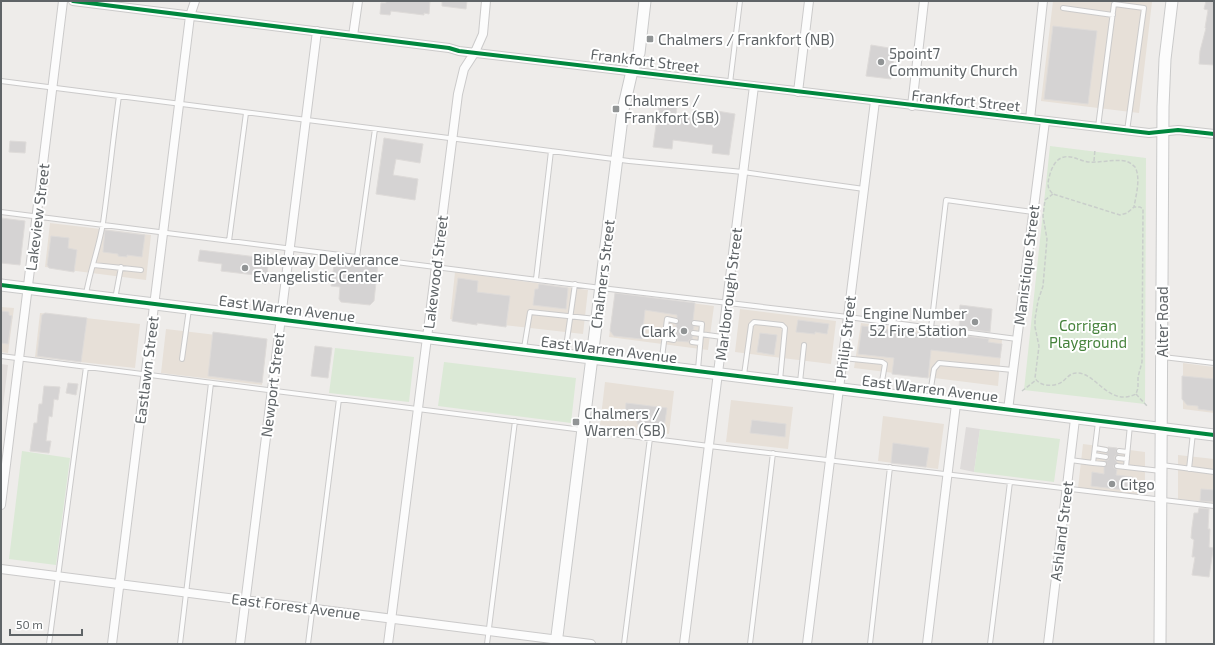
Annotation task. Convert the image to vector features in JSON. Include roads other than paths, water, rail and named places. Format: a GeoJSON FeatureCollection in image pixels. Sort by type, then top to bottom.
{"type":"FeatureCollection","features":[{"type":"Feature","properties":{"kind":"street","name":"Lakeview Street"},"geometry":{"type":"LineString","coordinates":[[1,505],[63,1]]}},
{"type":"Feature","properties":{"kind":"street","name":"Frankfort Street"},"geometry":{"type":"LineString","coordinates":[[74,1],[798,92],[1149,134],[1178,130],[1214,134]]}},
{"type":"Feature","properties":{"kind":"street","name":"Eastlawn Street"},"geometry":{"type":"LineString","coordinates":[[112,644],[190,16],[195,1]]}},
{"type":"Feature","properties":{"kind":"street"},"geometry":{"type":"LineString","coordinates":[[353,36],[358,1]]}},
{"type":"Feature","properties":{"kind":"street","name":"Lakewood Street"},"geometry":{"type":"LineString","coordinates":[[388,644],[458,94],[464,69],[475,52],[483,34],[486,1]]}},
{"type":"Feature","properties":{"kind":"street","name":"Chalmers Street"},"geometry":{"type":"LineString","coordinates":[[556,642],[616,159],[623,110],[632,71],[639,54],[645,1]]}},
{"type":"Feature","properties":{"kind":"street"},"geometry":{"type":"LineString","coordinates":[[798,92],[808,1]]}},
{"type":"Feature","properties":{"kind":"street"},"geometry":{"type":"LineString","coordinates":[[912,106],[924,1]]}},
{"type":"Feature","properties":{"kind":"street"},"geometry":{"type":"LineString","coordinates":[[1030,119],[1043,1]]}},
{"type":"Feature","properties":{"kind":"street","name":"Alter Road"},"geometry":{"type":"LineString","coordinates":[[1160,644],[1163,133],[1166,59],[1172,1]]}},
{"type":"Feature","properties":{"kind":"street","name":"Newport Street"},"geometry":{"type":"LineString","coordinates":[[240,644],[317,31]]}},
{"type":"Feature","properties":{"kind":"street","name":"Marlborough Street"},"geometry":{"type":"LineString","coordinates":[[684,644],[754,86]]}},
{"type":"Feature","properties":{"kind":"street","name":"Philip Street"},"geometry":{"type":"LineString","coordinates":[[807,644],[875,101]]}},
{"type":"Feature","properties":{"kind":"street","name":"Manistique Street"},"geometry":{"type":"LineString","coordinates":[[1008,410],[1045,121]]}},
{"type":"Feature","properties":{"kind":"street","name":"East Warren Avenue"},"geometry":{"type":"LineString","coordinates":[[1,285],[1214,435]]}},
{"type":"Feature","properties":{"kind":"street"},"geometry":{"type":"LineString","coordinates":[[927,644],[956,404]]}},
{"type":"Feature","properties":{"kind":"street","name":"Ashland Street"},"geometry":{"type":"LineString","coordinates":[[1048,644],[1075,419]]}},
{"type":"Feature","properties":{"kind":"street","name":"East Forest Avenue"},"geometry":{"type":"LineString","coordinates":[[1,569],[489,631],[556,642],[591,644]]}},
{"type":"Feature","properties":{"kind":"lane"},"geometry":{"type":"LineString","coordinates":[[730,83],[740,1]]}},
{"type":"Feature","properties":{"kind":"lane"},"geometry":{"type":"LineString","coordinates":[[1098,127],[1114,4],[1144,8],[1127,131]]}},
{"type":"Feature","properties":{"kind":"lane"},"geometry":{"type":"LineString","coordinates":[[1063,8],[1113,15]]}},
{"type":"Feature","properties":{"kind":"lane"},"geometry":{"type":"LineString","coordinates":[[1,81],[616,159],[743,172],[864,189]]}},
{"type":"Feature","properties":{"kind":"lane"},"geometry":{"type":"LineString","coordinates":[[86,296],[89,274],[94,265],[103,224],[119,96]]}},
{"type":"Feature","properties":{"kind":"lane"},"geometry":{"type":"LineString","coordinates":[[229,240],[246,113]]}},
{"type":"Feature","properties":{"kind":"lane"},"geometry":{"type":"LineString","coordinates":[[356,257],[375,129]]}},
{"type":"Feature","properties":{"kind":"lane"},"geometry":{"type":"LineString","coordinates":[[536,279],[551,151]]}},
{"type":"Feature","properties":{"kind":"lane"},"geometry":{"type":"LineString","coordinates":[[931,328],[946,200],[1033,212]]}},
{"type":"Feature","properties":{"kind":"lane"},"geometry":{"type":"LineString","coordinates":[[1,212],[1017,339]]}},
{"type":"Feature","properties":{"kind":"lane"},"geometry":{"type":"LineString","coordinates":[[94,265],[141,270]]}},
{"type":"Feature","properties":{"kind":"lane"},"geometry":{"type":"LineString","coordinates":[[115,299],[120,268]]}},
{"type":"Feature","properties":{"kind":"lane"},"geometry":{"type":"LineString","coordinates":[[565,355],[575,284]]}},
{"type":"Feature","properties":{"kind":"lane"},"geometry":{"type":"LineString","coordinates":[[182,359],[189,308]]}},
{"type":"Feature","properties":{"kind":"lane"},"geometry":{"type":"LineString","coordinates":[[524,350],[530,312],[597,319]]}},
{"type":"Feature","properties":{"kind":"lane"},"geometry":{"type":"LineString","coordinates":[[661,367],[667,319],[676,321]]}},
{"type":"Feature","properties":{"kind":"lane"},"geometry":{"type":"LineString","coordinates":[[744,378],[751,325],[754,322],[782,325],[785,328],[780,382]]}},
{"type":"Feature","properties":{"kind":"lane"},"geometry":{"type":"LineString","coordinates":[[694,323],[702,324],[698,372]]}},
{"type":"Feature","properties":{"kind":"lane"},"geometry":{"type":"LineString","coordinates":[[666,329],[675,331]]}},
{"type":"Feature","properties":{"kind":"lane"},"geometry":{"type":"LineString","coordinates":[[693,333],[723,337]]}},
{"type":"Feature","properties":{"kind":"lane"},"geometry":{"type":"LineString","coordinates":[[664,338],[674,340]]}},
{"type":"Feature","properties":{"kind":"lane"},"geometry":{"type":"LineString","coordinates":[[692,342],[700,343]]}},
{"type":"Feature","properties":{"kind":"lane"},"geometry":{"type":"LineString","coordinates":[[800,384],[804,345]]}},
{"type":"Feature","properties":{"kind":"lane"},"geometry":{"type":"LineString","coordinates":[[1,356],[709,446],[948,474],[1066,490],[1214,506]]}},
{"type":"Feature","properties":{"kind":"lane"},"geometry":{"type":"LineString","coordinates":[[1162,357],[1214,363]]}},
{"type":"Feature","properties":{"kind":"lane"},"geometry":{"type":"LineString","coordinates":[[843,358],[882,362],[885,364],[880,394]]}},
{"type":"Feature","properties":{"kind":"lane"},"geometry":{"type":"LineString","coordinates":[[929,400],[934,369],[939,363],[1013,370]]}},
{"type":"Feature","properties":{"kind":"lane"},"geometry":{"type":"LineString","coordinates":[[49,644],[86,367]]}},
{"type":"Feature","properties":{"kind":"lane"},"geometry":{"type":"LineString","coordinates":[[180,644],[211,383]]}},
{"type":"Feature","properties":{"kind":"lane"},"geometry":{"type":"LineString","coordinates":[[308,644],[339,399]]}},
{"type":"Feature","properties":{"kind":"lane"},"geometry":{"type":"LineString","coordinates":[[487,644],[515,421]]}},
{"type":"Feature","properties":{"kind":"lane"},"geometry":{"type":"LineString","coordinates":[[1093,463],[1098,421]]}},
{"type":"Feature","properties":{"kind":"lane"},"geometry":{"type":"LineString","coordinates":[[1126,467],[1130,425]]}},
{"type":"Feature","properties":{"kind":"lane"},"geometry":{"type":"LineString","coordinates":[[1189,469],[1193,432]]}},
{"type":"Feature","properties":{"kind":"lane"},"geometry":{"type":"LineString","coordinates":[[624,644],[650,438]]}},
{"type":"Feature","properties":{"kind":"lane"},"geometry":{"type":"LineString","coordinates":[[1095,448],[1106,450]]}},
{"type":"Feature","properties":{"kind":"lane"},"geometry":{"type":"LineString","coordinates":[[1119,451],[1127,452]]}},
{"type":"Feature","properties":{"kind":"lane"},"geometry":{"type":"LineString","coordinates":[[750,644],[773,453]]}},
{"type":"Feature","properties":{"kind":"lane"},"geometry":{"type":"LineString","coordinates":[[1094,455],[1106,457]]}},
{"type":"Feature","properties":{"kind":"lane"},"geometry":{"type":"LineString","coordinates":[[1118,458],[1127,459]]}},
{"type":"Feature","properties":{"kind":"lane"},"geometry":{"type":"LineString","coordinates":[[1070,460],[1104,464]]}},
{"type":"Feature","properties":{"kind":"lane"},"geometry":{"type":"LineString","coordinates":[[1117,466],[1189,469],[1214,472]]}},
{"type":"Feature","properties":{"kind":"lane"},"geometry":{"type":"LineString","coordinates":[[870,644],[890,467]]}},
{"type":"Feature","properties":{"kind":"lane"},"geometry":{"type":"LineString","coordinates":[[990,644],[1010,482]]}},
{"type":"Feature","properties":{"kind":"place","name":"Chalmers / Frankfort (NB)"},"geometry":{"type":"Point","coordinates":[650,39]}},
{"type":"Feature","properties":{"kind":"place","name":"5point7 Community Church"},"geometry":{"type":"Point","coordinates":[881,62]}},
{"type":"Feature","properties":{"kind":"place","name":"Chalmers / Frankfort (SB)"},"geometry":{"type":"Point","coordinates":[616,109]}},
{"type":"Feature","properties":{"kind":"place","name":"Bibleway Deliverance Evangelistic Center"},"geometry":{"type":"Point","coordinates":[245,268]}},
{"type":"Feature","properties":{"kind":"place","name":"Engine Number 52 Fire Station"},"geometry":{"type":"Point","coordinates":[975,322]}},
{"type":"Feature","properties":{"kind":"place","name":"Clark"},"geometry":{"type":"Point","coordinates":[684,331]}},
{"type":"Feature","properties":{"kind":"place","name":"Chalmers / Warren (SB)"},"geometry":{"type":"Point","coordinates":[576,422]}},
{"type":"Feature","properties":{"kind":"place","name":"Citgo"},"geometry":{"type":"Point","coordinates":[1112,484]}},
{"type":"Feature","properties":{"kind":"park label","name":"Corrigan Playground"},"geometry":{"type":"Point","coordinates":[1088,334]}}]}
